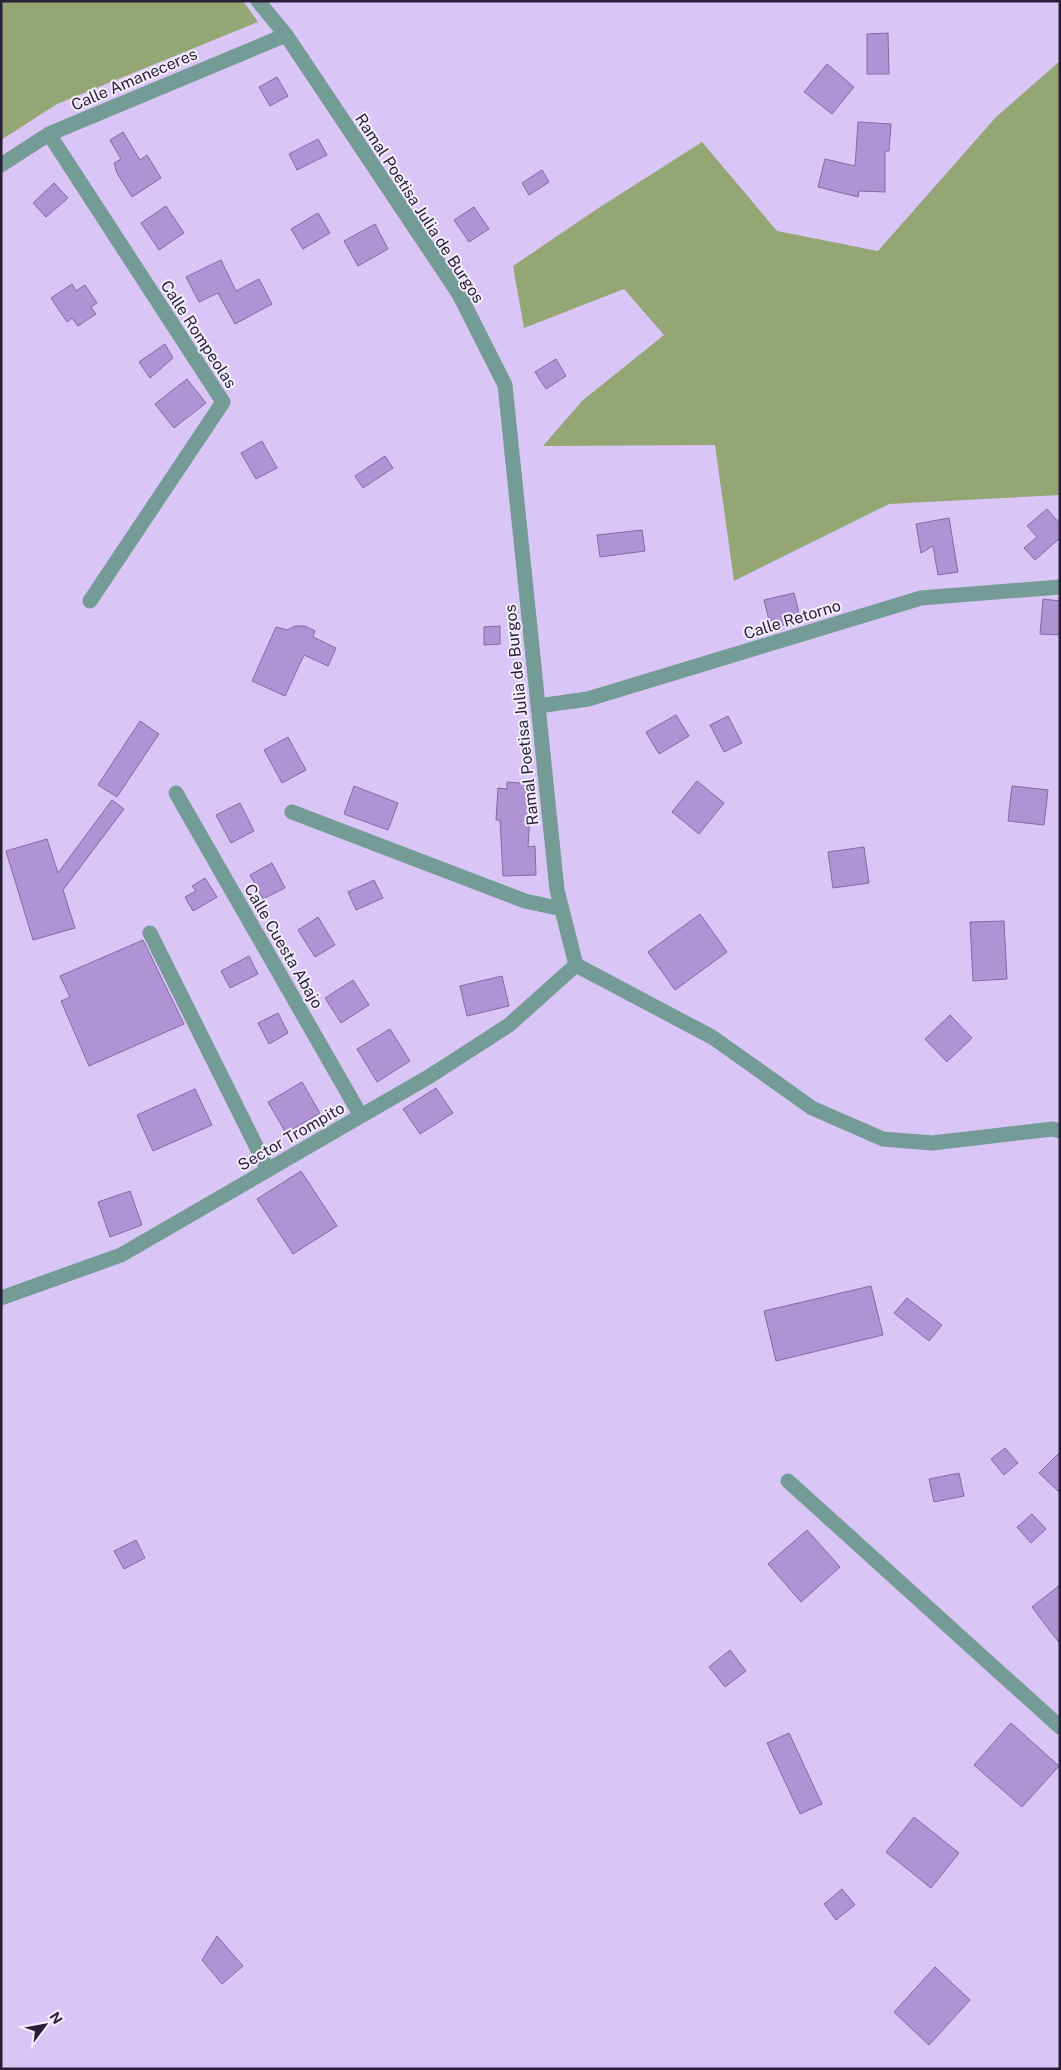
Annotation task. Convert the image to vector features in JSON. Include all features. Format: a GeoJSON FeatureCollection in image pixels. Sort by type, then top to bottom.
{"type":"FeatureCollection","features":[{"type":"Feature","properties":{"kind":"street","name":"Ramal Poetisa Julia de Burgos"},"geometry":{"type":"LineString","coordinates":[[258,1],[286,35],[459,294],[505,385],[557,890],[576,965]]}},
{"type":"Feature","properties":{"kind":"street","name":"Calle Amaneceres"},"geometry":{"type":"LineString","coordinates":[[1,165],[49,134],[286,35]]}},
{"type":"Feature","properties":{"kind":"street","name":"Calle Rompeolas"},"geometry":{"type":"LineString","coordinates":[[49,134],[223,402],[90,601]]}},
{"type":"Feature","properties":{"kind":"street","name":"Calle Retorno"},"geometry":{"type":"LineString","coordinates":[[538,706],[588,699],[921,598],[1060,587]]}},
{"type":"Feature","properties":{"kind":"street","name":"Calle Cuesta Abajo"},"geometry":{"type":"LineString","coordinates":[[176,794],[360,1116]]}},
{"type":"Feature","properties":{"kind":"street"},"geometry":{"type":"LineString","coordinates":[[292,812],[525,901],[562,909]]}},
{"type":"Feature","properties":{"kind":"street"},"geometry":{"type":"LineString","coordinates":[[150,933],[268,1170]]}},
{"type":"Feature","properties":{"kind":"street"},"geometry":{"type":"LineString","coordinates":[[576,965],[712,1037],[812,1108],[883,1139],[932,1143],[1053,1129],[1060,1131]]}},
{"type":"Feature","properties":{"kind":"street","name":"Sector Trompito"},"geometry":{"type":"LineString","coordinates":[[1,1298],[121,1256],[430,1076],[509,1025],[576,965]]}},
{"type":"Feature","properties":{"kind":"street"},"geometry":{"type":"LineString","coordinates":[[788,1481],[1060,1728]]}},
{"type":"Feature","properties":{"kind":"green space"},"geometry":{"type":"Polygon","coordinates":[[[1,1],[243,1],[258,22],[57,104],[1,140],[1,1]]]}},
{"type":"Feature","properties":{"kind":"green space"},"geometry":{"type":"Polygon","coordinates":[[[1060,61],[1060,495],[889,504],[734,581],[715,445],[543,446],[582,401],[664,335],[624,289],[524,328],[513,266],[597,209],[702,142],[777,231],[878,251],[996,117],[1060,61]]]}},
{"type":"Feature","properties":{"kind":"building"},"geometry":{"type":"Polygon","coordinates":[[[888,33],[889,74],[867,74],[867,34],[888,33]]]}},
{"type":"Feature","properties":{"kind":"building"},"geometry":{"type":"Polygon","coordinates":[[[827,64],[854,87],[832,114],[804,92],[827,64]]]}},
{"type":"Feature","properties":{"kind":"building"},"geometry":{"type":"Polygon","coordinates":[[[277,77],[288,96],[270,106],[259,87],[277,77]]]}},
{"type":"Feature","properties":{"kind":"building"},"geometry":{"type":"Polygon","coordinates":[[[858,122],[891,124],[889,151],[885,151],[885,192],[859,191],[858,197],[818,187],[825,159],[855,166],[858,122]]]}},
{"type":"Feature","properties":{"kind":"building"},"geometry":{"type":"Polygon","coordinates":[[[123,132],[140,160],[147,155],[161,178],[132,197],[117,173],[114,163],[121,159],[110,140],[123,132]]]}},
{"type":"Feature","properties":{"kind":"building"},"geometry":{"type":"Polygon","coordinates":[[[318,139],[327,155],[297,170],[289,154],[318,139]]]}},
{"type":"Feature","properties":{"kind":"building"},"geometry":{"type":"Polygon","coordinates":[[[542,170],[549,182],[529,195],[522,183],[542,170]]]}},
{"type":"Feature","properties":{"kind":"building"},"geometry":{"type":"Polygon","coordinates":[[[54,183],[68,198],[46,217],[33,203],[54,183]]]}},
{"type":"Feature","properties":{"kind":"building"},"geometry":{"type":"Polygon","coordinates":[[[166,206],[184,233],[159,250],[141,223],[166,206]]]}},
{"type":"Feature","properties":{"kind":"building"},"geometry":{"type":"Polygon","coordinates":[[[474,207],[489,229],[469,242],[454,220],[474,207]]]}},
{"type":"Feature","properties":{"kind":"building"},"geometry":{"type":"Polygon","coordinates":[[[318,213],[330,233],[303,249],[291,229],[318,213]]]}},
{"type":"Feature","properties":{"kind":"building"},"geometry":{"type":"Polygon","coordinates":[[[375,224],[388,249],[358,266],[344,241],[375,224]]]}},
{"type":"Feature","properties":{"kind":"building"},"geometry":{"type":"Polygon","coordinates":[[[221,260],[236,291],[259,279],[272,304],[235,324],[218,293],[199,302],[186,277],[221,260]]]}},
{"type":"Feature","properties":{"kind":"building"},"geometry":{"type":"Polygon","coordinates":[[[72,284],[76,291],[85,285],[97,303],[91,307],[96,314],[78,326],[72,318],[67,322],[51,298],[72,284]]]}},
{"type":"Feature","properties":{"kind":"building"},"geometry":{"type":"Polygon","coordinates":[[[165,344],[173,358],[150,378],[139,362],[165,344]]]}},
{"type":"Feature","properties":{"kind":"building"},"geometry":{"type":"Polygon","coordinates":[[[556,359],[566,376],[546,389],[535,372],[556,359]]]}},
{"type":"Feature","properties":{"kind":"building"},"geometry":{"type":"Polygon","coordinates":[[[187,379],[206,403],[174,428],[155,404],[187,379]]]}},
{"type":"Feature","properties":{"kind":"building"},"geometry":{"type":"Polygon","coordinates":[[[262,441],[277,468],[256,479],[241,453],[262,441]]]}},
{"type":"Feature","properties":{"kind":"building"},"geometry":{"type":"Polygon","coordinates":[[[385,456],[393,468],[363,488],[355,476],[385,456]]]}},
{"type":"Feature","properties":{"kind":"building"},"geometry":{"type":"Polygon","coordinates":[[[1047,509],[1060,524],[1060,538],[1035,560],[1024,548],[1037,537],[1027,526],[1047,509]]]}},
{"type":"Feature","properties":{"kind":"building"},"geometry":{"type":"Polygon","coordinates":[[[949,518],[958,572],[938,575],[933,546],[921,553],[916,524],[949,518]]]}},
{"type":"Feature","properties":{"kind":"building"},"geometry":{"type":"Polygon","coordinates":[[[642,530],[645,551],[600,557],[597,535],[642,530]]]}},
{"type":"Feature","properties":{"kind":"building"},"geometry":{"type":"Polygon","coordinates":[[[794,593],[801,621],[771,628],[764,600],[794,593]]]}},
{"type":"Feature","properties":{"kind":"building"},"geometry":{"type":"Polygon","coordinates":[[[1043,599],[1060,601],[1060,635],[1040,634],[1043,599]]]}},
{"type":"Feature","properties":{"kind":"building"},"geometry":{"type":"Polygon","coordinates":[[[295,626],[305,626],[315,631],[313,637],[336,648],[328,666],[304,655],[285,696],[252,681],[276,627],[287,630],[295,626]]]}},
{"type":"Feature","properties":{"kind":"building"},"geometry":{"type":"Polygon","coordinates":[[[500,626],[500,644],[484,645],[484,627],[500,626]]]}},
{"type":"Feature","properties":{"kind":"building"},"geometry":{"type":"Polygon","coordinates":[[[676,715],[689,736],[659,754],[646,732],[676,715]]]}},
{"type":"Feature","properties":{"kind":"building"},"geometry":{"type":"Polygon","coordinates":[[[728,716],[742,743],[724,752],[710,725],[728,716]]]}},
{"type":"Feature","properties":{"kind":"building"},"geometry":{"type":"Polygon","coordinates":[[[140,721],[159,734],[117,797],[98,785],[140,721]]]}},
{"type":"Feature","properties":{"kind":"building"},"geometry":{"type":"Polygon","coordinates":[[[288,737],[306,770],[282,783],[264,750],[288,737]]]}},
{"type":"Feature","properties":{"kind":"building"},"geometry":{"type":"Polygon","coordinates":[[[697,781],[724,803],[699,834],[672,812],[697,781]]]}},
{"type":"Feature","properties":{"kind":"building"},"geometry":{"type":"Polygon","coordinates":[[[507,782],[532,784],[528,847],[535,846],[536,875],[503,876],[500,820],[496,820],[498,788],[507,789],[507,782]]]}},
{"type":"Feature","properties":{"kind":"building"},"geometry":{"type":"Polygon","coordinates":[[[354,786],[398,803],[388,830],[344,814],[354,786]]]}},
{"type":"Feature","properties":{"kind":"building"},"geometry":{"type":"Polygon","coordinates":[[[1012,786],[1048,790],[1044,825],[1008,821],[1012,786]]]}},
{"type":"Feature","properties":{"kind":"building"},"geometry":{"type":"Polygon","coordinates":[[[112,800],[124,809],[63,890],[75,928],[33,940],[6,851],[47,839],[58,873],[112,800]]]}},
{"type":"Feature","properties":{"kind":"building"},"geometry":{"type":"Polygon","coordinates":[[[240,803],[254,831],[231,843],[216,815],[240,803]]]}},
{"type":"Feature","properties":{"kind":"building"},"geometry":{"type":"Polygon","coordinates":[[[864,847],[869,883],[833,888],[828,852],[864,847]]]}},
{"type":"Feature","properties":{"kind":"building"},"geometry":{"type":"Polygon","coordinates":[[[272,863],[285,888],[263,899],[250,875],[272,863]]]}},
{"type":"Feature","properties":{"kind":"building"},"geometry":{"type":"Polygon","coordinates":[[[205,878],[217,897],[193,911],[185,897],[196,891],[192,886],[205,878]]]}},
{"type":"Feature","properties":{"kind":"building"},"geometry":{"type":"Polygon","coordinates":[[[374,880],[383,898],[356,910],[348,892],[374,880]]]}},
{"type":"Feature","properties":{"kind":"building"},"geometry":{"type":"Polygon","coordinates":[[[700,914],[727,952],[675,990],[648,952],[700,914]]]}},
{"type":"Feature","properties":{"kind":"building"},"geometry":{"type":"Polygon","coordinates":[[[318,917],[335,945],[315,957],[298,930],[318,917]]]}},
{"type":"Feature","properties":{"kind":"building"},"geometry":{"type":"Polygon","coordinates":[[[1004,921],[1007,979],[973,981],[970,922],[1004,921]]]}},
{"type":"Feature","properties":{"kind":"building"},"geometry":{"type":"Polygon","coordinates":[[[143,940],[184,1024],[89,1066],[61,1001],[70,997],[60,976],[143,940]]]}},
{"type":"Feature","properties":{"kind":"building"},"geometry":{"type":"Polygon","coordinates":[[[249,956],[258,974],[230,988],[221,971],[249,956]]]}},
{"type":"Feature","properties":{"kind":"building"},"geometry":{"type":"Polygon","coordinates":[[[502,976],[509,1006],[467,1016],[460,986],[502,976]]]}},
{"type":"Feature","properties":{"kind":"building"},"geometry":{"type":"Polygon","coordinates":[[[353,980],[369,1005],[341,1023],[325,998],[353,980]]]}},
{"type":"Feature","properties":{"kind":"building"},"geometry":{"type":"Polygon","coordinates":[[[278,1013],[288,1033],[269,1044],[258,1023],[278,1013]]]}},
{"type":"Feature","properties":{"kind":"building"},"geometry":{"type":"Polygon","coordinates":[[[950,1015],[972,1038],[947,1062],[925,1039],[950,1015]]]}},
{"type":"Feature","properties":{"kind":"building"},"geometry":{"type":"Polygon","coordinates":[[[390,1029],[410,1061],[377,1082],[357,1049],[390,1029]]]}},
{"type":"Feature","properties":{"kind":"building"},"geometry":{"type":"Polygon","coordinates":[[[302,1082],[320,1113],[286,1133],[268,1102],[302,1082]]]}},
{"type":"Feature","properties":{"kind":"building"},"geometry":{"type":"Polygon","coordinates":[[[436,1088],[453,1113],[420,1134],[403,1109],[436,1088]]]}},
{"type":"Feature","properties":{"kind":"building"},"geometry":{"type":"Polygon","coordinates":[[[195,1089],[212,1125],[153,1151],[137,1115],[195,1089]]]}},
{"type":"Feature","properties":{"kind":"building"},"geometry":{"type":"Polygon","coordinates":[[[301,1171],[337,1226],[293,1254],[257,1199],[301,1171]]]}},
{"type":"Feature","properties":{"kind":"building"},"geometry":{"type":"Polygon","coordinates":[[[130,1191],[142,1225],[110,1237],[98,1202],[130,1191]]]}},
{"type":"Feature","properties":{"kind":"building"},"geometry":{"type":"Polygon","coordinates":[[[871,1286],[883,1335],[776,1361],[764,1311],[871,1286]]]}},
{"type":"Feature","properties":{"kind":"building"},"geometry":{"type":"Polygon","coordinates":[[[907,1298],[942,1325],[929,1341],[894,1313],[907,1298]]]}},
{"type":"Feature","properties":{"kind":"building"},"geometry":{"type":"Polygon","coordinates":[[[1005,1448],[1018,1463],[1004,1475],[991,1459],[1005,1448]]]}},
{"type":"Feature","properties":{"kind":"building"},"geometry":{"type":"Polygon","coordinates":[[[1060,1452],[1060,1493],[1039,1473],[1060,1452]]]}},
{"type":"Feature","properties":{"kind":"building"},"geometry":{"type":"Polygon","coordinates":[[[959,1473],[964,1496],[934,1502],[929,1479],[959,1473]]]}},
{"type":"Feature","properties":{"kind":"building"},"geometry":{"type":"Polygon","coordinates":[[[1032,1514],[1046,1529],[1031,1543],[1017,1527],[1032,1514]]]}},
{"type":"Feature","properties":{"kind":"building"},"geometry":{"type":"Polygon","coordinates":[[[807,1530],[840,1567],[801,1602],[768,1564],[807,1530]]]}},
{"type":"Feature","properties":{"kind":"building"},"geometry":{"type":"Polygon","coordinates":[[[136,1540],[145,1558],[124,1569],[114,1551],[136,1540]]]}},
{"type":"Feature","properties":{"kind":"building"},"geometry":{"type":"Polygon","coordinates":[[[1060,1585],[1060,1644],[1032,1607],[1060,1585]]]}},
{"type":"Feature","properties":{"kind":"building"},"geometry":{"type":"Polygon","coordinates":[[[730,1650],[746,1671],[725,1687],[709,1667],[730,1650]]]}},
{"type":"Feature","properties":{"kind":"building"},"geometry":{"type":"Polygon","coordinates":[[[1011,1723],[1059,1766],[1022,1807],[974,1765],[1011,1723]]]}},
{"type":"Feature","properties":{"kind":"building"},"geometry":{"type":"Polygon","coordinates":[[[789,1733],[822,1804],[800,1814],[767,1743],[789,1733]]]}},
{"type":"Feature","properties":{"kind":"building"},"geometry":{"type":"Polygon","coordinates":[[[914,1817],[959,1853],[931,1888],[886,1852],[914,1817]]]}},
{"type":"Feature","properties":{"kind":"building"},"geometry":{"type":"Polygon","coordinates":[[[842,1889],[855,1905],[836,1920],[824,1904],[842,1889]]]}},
{"type":"Feature","properties":{"kind":"building"},"geometry":{"type":"Polygon","coordinates":[[[217,1936],[243,1966],[222,1984],[202,1960],[217,1936]]]}},
{"type":"Feature","properties":{"kind":"building"},"geometry":{"type":"Polygon","coordinates":[[[935,1967],[970,2000],[929,2045],[894,2012],[935,1967]]]}}]}
